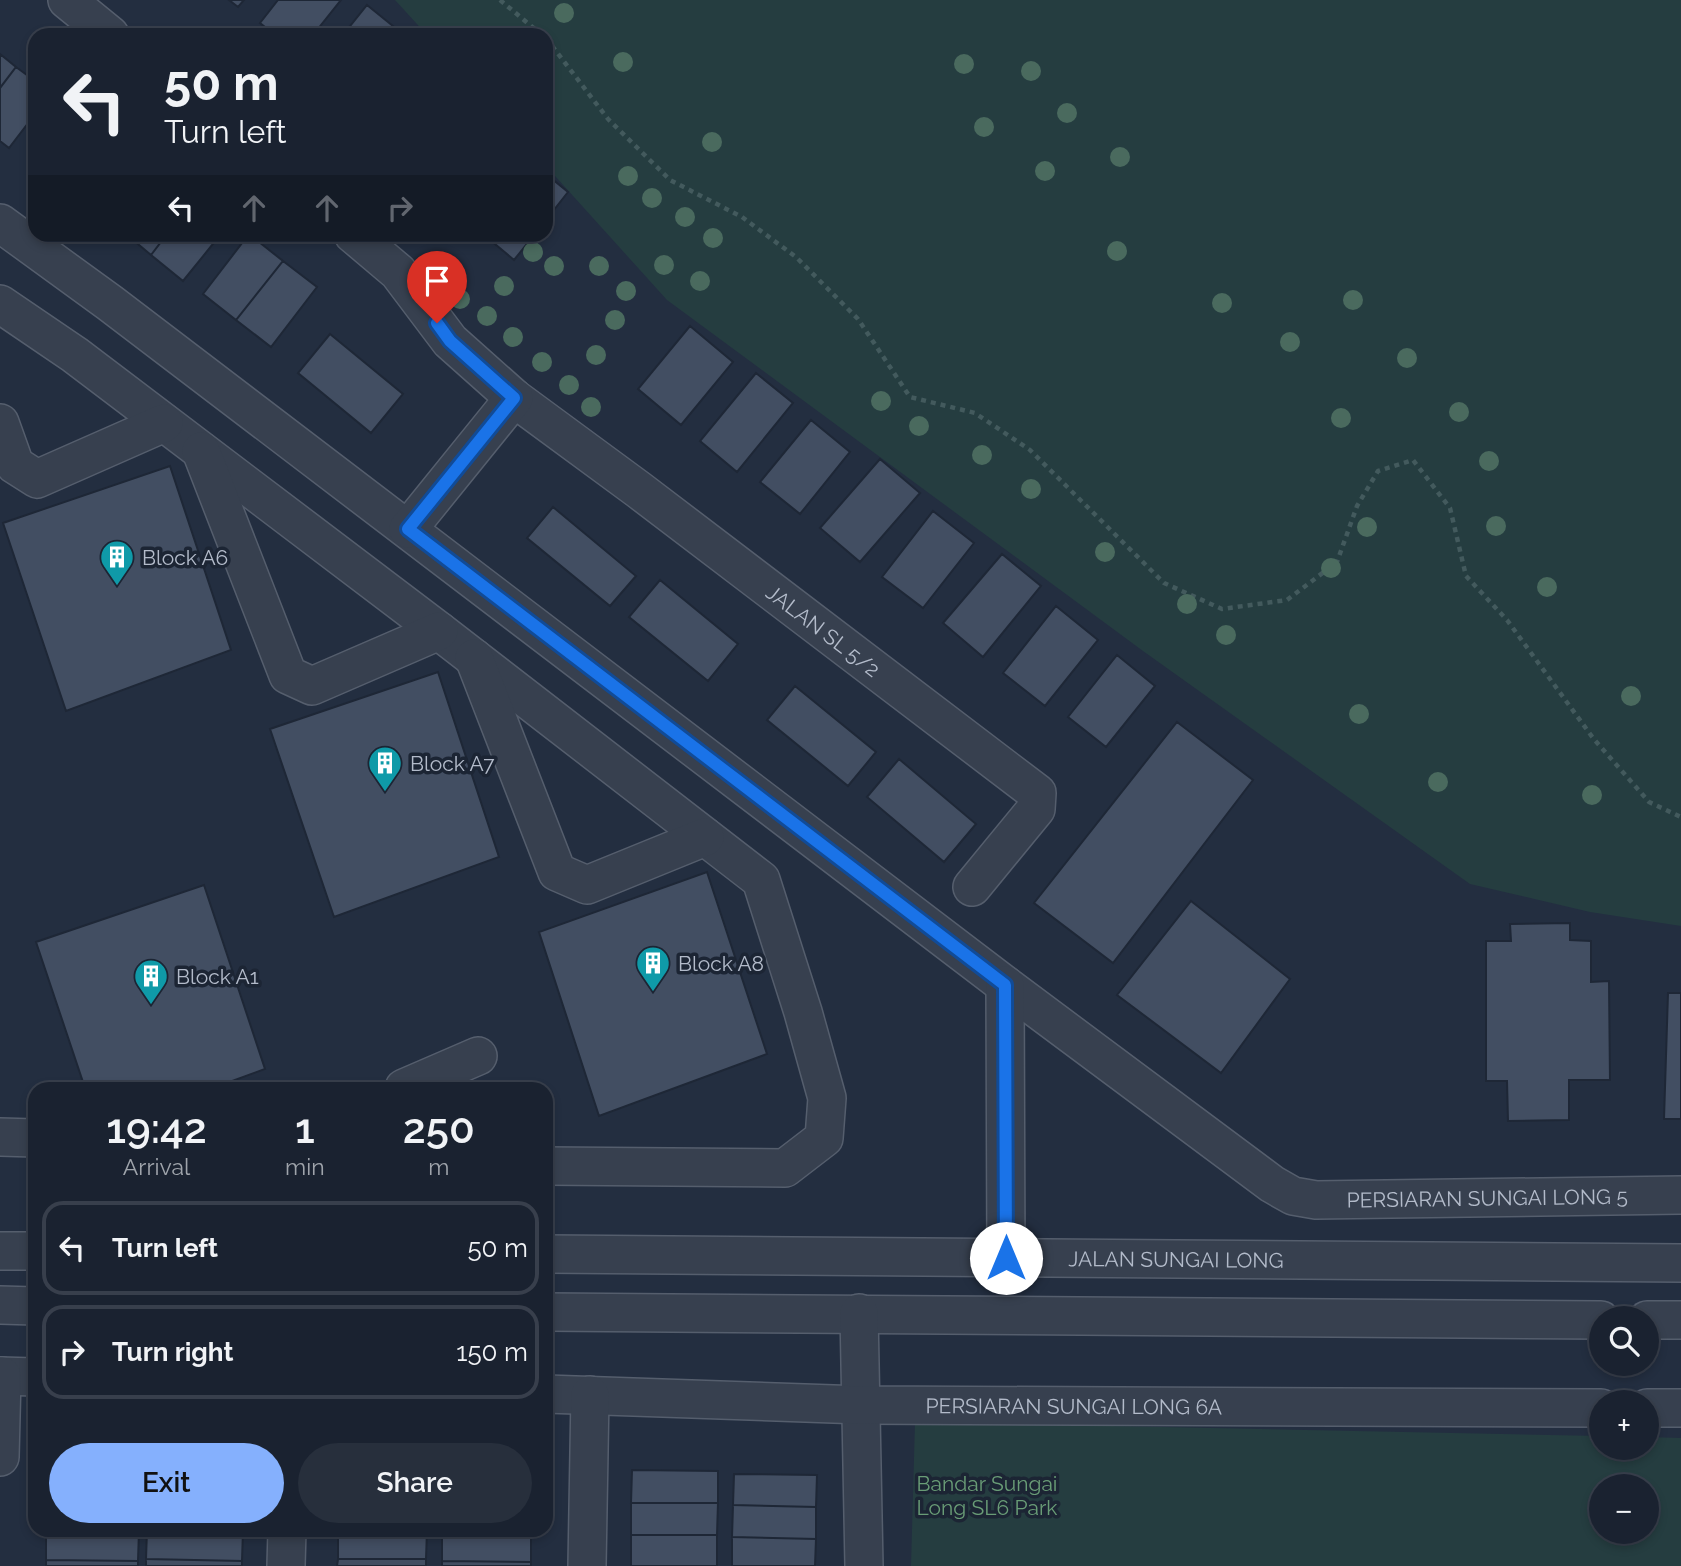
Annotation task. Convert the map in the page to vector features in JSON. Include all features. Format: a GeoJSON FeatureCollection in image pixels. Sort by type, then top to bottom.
{"type":"FeatureCollection","features":[{"type":"Feature","properties":{"kind":"street"},"geometry":{"type":"LineString","coordinates":[[67,0],[101,28]]}},
{"type":"Feature","properties":{"kind":"street"},"geometry":{"type":"LineString","coordinates":[[0,223],[110,303],[1005,985],[1006,1258]]}},
{"type":"Feature","properties":{"kind":"street"},"geometry":{"type":"LineString","coordinates":[[362,242],[398,272],[450,341],[514,398],[408,529]]}},
{"type":"Feature","properties":{"kind":"street"},"geometry":{"type":"LineString","coordinates":[[0,304],[75,355],[761,880],[827,1098],[824,1138],[785,1168],[553,1166]]}},
{"type":"Feature","properties":{"kind":"street","name":"JALAN SL 5/2"},"geometry":{"type":"LineString","coordinates":[[514,398],[1037,793],[1036,809],[972,887]]}},
{"type":"Feature","properties":{"kind":"street"},"geometry":{"type":"LineString","coordinates":[[0,423],[15,465],[37,479],[164,423]]}},
{"type":"Feature","properties":{"kind":"street"},"geometry":{"type":"LineString","coordinates":[[201,451],[288,675],[312,686],[439,631]]}},
{"type":"Feature","properties":{"kind":"street"},"geometry":{"type":"LineString","coordinates":[[474,658],[557,872],[587,886],[705,837]]}},
{"type":"Feature","properties":{"kind":"street","name":"PERSIARAN SUNGAI LONG 5"},"geometry":{"type":"LineString","coordinates":[[1005,985],[1272,1184],[1293,1196],[1316,1200],[1681,1195]]}},
{"type":"Feature","properties":{"kind":"street"},"geometry":{"type":"LineString","coordinates":[[418,1082],[478,1056]]}},
{"type":"Feature","properties":{"kind":"street"},"geometry":{"type":"LineString","coordinates":[[0,1138],[28,1138]]}},
{"type":"Feature","properties":{"kind":"street"},"geometry":{"type":"LineString","coordinates":[[0,1251],[28,1251]]}},
{"type":"Feature","properties":{"kind":"street","name":"JALAN SUNGAI LONG"},"geometry":{"type":"LineString","coordinates":[[553,1254],[1681,1263]]}},
{"type":"Feature","properties":{"kind":"street"},"geometry":{"type":"LineString","coordinates":[[0,1305],[28,1306]]}},
{"type":"Feature","properties":{"kind":"street"},"geometry":{"type":"LineString","coordinates":[[553,1312],[1589,1320]]}},
{"type":"Feature","properties":{"kind":"street"},"geometry":{"type":"LineString","coordinates":[[859,1313],[864,1566]]}},
{"type":"Feature","properties":{"kind":"street"},"geometry":{"type":"LineString","coordinates":[[1659,1320],[1681,1320]]}},
{"type":"Feature","properties":{"kind":"street"},"geometry":{"type":"LineString","coordinates":[[0,1457],[12,1376]]}},
{"type":"Feature","properties":{"kind":"street","name":"PERSIARAN SUNGAI LONG 6A"},"geometry":{"type":"LineString","coordinates":[[553,1394],[862,1405],[1589,1408]]}},
{"type":"Feature","properties":{"kind":"street"},"geometry":{"type":"LineString","coordinates":[[587,1566],[590,1395]]}},
{"type":"Feature","properties":{"kind":"street"},"geometry":{"type":"LineString","coordinates":[[1659,1408],[1681,1408]]}},
{"type":"Feature","properties":{"kind":"street"},"geometry":{"type":"LineString","coordinates":[[286,1566],[287,1537]]}},
{"type":"Feature","properties":{"kind":"path"},"geometry":{"type":"LineString","coordinates":[[500,0],[534,28]]}},
{"type":"Feature","properties":{"kind":"path"},"geometry":{"type":"LineString","coordinates":[[553,48],[608,119],[670,180],[742,217],[796,257],[858,319],[910,397],[975,413],[1030,450],[1164,583],[1222,609],[1287,600],[1337,562],[1357,506],[1378,471],[1413,460],[1450,508],[1466,576],[1507,620],[1593,738],[1648,802],[1681,817]]}},
{"type":"Feature","properties":{"kind":"green space"},"geometry":{"type":"Polygon","coordinates":[[[395,0],[1681,0],[1681,926],[1590,912],[1470,884],[1143,651],[667,300],[553,174],[553,28],[421,28],[395,0]]]}},
{"type":"Feature","properties":{"kind":"green space","name":"Bandar Sungai Long SL6 Park"},"geometry":{"type":"Polygon","coordinates":[[[915,1422],[1589,1436],[1589,1460],[1659,1460],[1659,1437],[1681,1438],[1681,1566],[911,1566],[915,1422]]]}},
{"type":"Feature","properties":{"kind":"building"},"geometry":{"type":"Polygon","coordinates":[[[229,0],[244,0],[238,7],[229,0]]]}},
{"type":"Feature","properties":{"kind":"building"},"geometry":{"type":"Polygon","coordinates":[[[278,0],[341,0],[319,28],[266,28],[260,23],[278,0]]]}},
{"type":"Feature","properties":{"kind":"building"},"geometry":{"type":"Polygon","coordinates":[[[367,5],[395,28],[349,28],[367,5]]]}},
{"type":"Feature","properties":{"kind":"building"},"geometry":{"type":"Polygon","coordinates":[[[0,54],[16,67],[0,88],[0,54]]]}},
{"type":"Feature","properties":{"kind":"building"},"geometry":{"type":"Polygon","coordinates":[[[16,67],[28,76],[28,123],[9,148],[0,141],[0,88],[16,67]]]}},
{"type":"Feature","properties":{"kind":"building"},"geometry":{"type":"Polygon","coordinates":[[[553,180],[568,192],[553,211],[553,180]]]}},
{"type":"Feature","properties":{"kind":"building"},"geometry":{"type":"Polygon","coordinates":[[[136,242],[161,242],[151,255],[136,242]]]}},
{"type":"Feature","properties":{"kind":"building"},"geometry":{"type":"Polygon","coordinates":[[[161,242],[215,242],[183,281],[151,255],[161,242]]]}},
{"type":"Feature","properties":{"kind":"building"},"geometry":{"type":"Polygon","coordinates":[[[243,242],[259,242],[283,261],[236,320],[203,294],[243,242]]]}},
{"type":"Feature","properties":{"kind":"building"},"geometry":{"type":"Polygon","coordinates":[[[493,242],[529,242],[514,260],[493,242]]]}},
{"type":"Feature","properties":{"kind":"building"},"geometry":{"type":"Polygon","coordinates":[[[283,261],[317,287],[271,347],[236,320],[283,261]]]}},
{"type":"Feature","properties":{"kind":"building"},"geometry":{"type":"Polygon","coordinates":[[[690,326],[733,362],[681,425],[638,389],[690,326]]]}},
{"type":"Feature","properties":{"kind":"building"},"geometry":{"type":"Polygon","coordinates":[[[330,334],[403,394],[371,433],[298,373],[330,334]]]}},
{"type":"Feature","properties":{"kind":"building"},"geometry":{"type":"Polygon","coordinates":[[[756,373],[793,403],[737,472],[700,441],[756,373]]]}},
{"type":"Feature","properties":{"kind":"building"},"geometry":{"type":"Polygon","coordinates":[[[811,420],[850,452],[800,514],[760,482],[811,420]]]}},
{"type":"Feature","properties":{"kind":"building"},"geometry":{"type":"Polygon","coordinates":[[[880,459],[920,493],[860,562],[820,528],[880,459]]]}},
{"type":"Feature","properties":{"kind":"building","name":"Block A6"},"geometry":{"type":"Polygon","coordinates":[[[170,466],[231,650],[66,711],[3,523],[170,466]]]}},
{"type":"Feature","properties":{"kind":"building"},"geometry":{"type":"Polygon","coordinates":[[[553,507],[636,576],[610,606],[527,538],[553,507]]]}},
{"type":"Feature","properties":{"kind":"building"},"geometry":{"type":"Polygon","coordinates":[[[933,511],[974,543],[923,608],[882,577],[933,511]]]}},
{"type":"Feature","properties":{"kind":"building"},"geometry":{"type":"Polygon","coordinates":[[[1002,554],[1041,586],[983,657],[943,623],[1002,554]]]}},
{"type":"Feature","properties":{"kind":"building"},"geometry":{"type":"Polygon","coordinates":[[[660,580],[738,644],[708,681],[629,617],[660,580]]]}},
{"type":"Feature","properties":{"kind":"building"},"geometry":{"type":"Polygon","coordinates":[[[1056,606],[1098,640],[1045,706],[1003,673],[1056,606]]]}},
{"type":"Feature","properties":{"kind":"building"},"geometry":{"type":"Polygon","coordinates":[[[1117,655],[1155,686],[1106,747],[1068,717],[1117,655]]]}},
{"type":"Feature","properties":{"kind":"building","name":"Block A7"},"geometry":{"type":"Polygon","coordinates":[[[438,672],[499,857],[334,917],[270,729],[438,672]]]}},
{"type":"Feature","properties":{"kind":"building"},"geometry":{"type":"Polygon","coordinates":[[[795,686],[876,752],[848,786],[767,720],[795,686]]]}},
{"type":"Feature","properties":{"kind":"building"},"geometry":{"type":"Polygon","coordinates":[[[1177,722],[1253,780],[1113,963],[1034,903],[1177,722]]]}},
{"type":"Feature","properties":{"kind":"building"},"geometry":{"type":"Polygon","coordinates":[[[899,759],[976,824],[944,862],[867,797],[899,759]]]}},
{"type":"Feature","properties":{"kind":"building","name":"Block A8"},"geometry":{"type":"Polygon","coordinates":[[[707,872],[767,1054],[599,1116],[539,932],[707,872]]]}},
{"type":"Feature","properties":{"kind":"building","name":"Block A1"},"geometry":{"type":"Polygon","coordinates":[[[204,885],[265,1069],[229,1082],[83,1082],[36,942],[204,885]]]}},
{"type":"Feature","properties":{"kind":"building"},"geometry":{"type":"Polygon","coordinates":[[[1191,901],[1290,979],[1221,1073],[1117,995],[1191,901]]]}},
{"type":"Feature","properties":{"kind":"building"},"geometry":{"type":"Polygon","coordinates":[[[1570,923],[1570,940],[1591,941],[1591,982],[1609,981],[1610,1080],[1569,1080],[1569,1120],[1508,1121],[1507,1081],[1486,1081],[1486,941],[1511,941],[1510,924],[1570,923]]]}},
{"type":"Feature","properties":{"kind":"building"},"geometry":{"type":"Polygon","coordinates":[[[1668,993],[1681,993],[1681,1119],[1664,1119],[1668,993]]]}},
{"type":"Feature","properties":{"kind":"building"},"geometry":{"type":"Polygon","coordinates":[[[632,1470],[718,1471],[718,1503],[631,1503],[632,1470]]]}},
{"type":"Feature","properties":{"kind":"building"},"geometry":{"type":"Polygon","coordinates":[[[734,1474],[817,1475],[816,1507],[733,1505],[734,1474]]]}},
{"type":"Feature","properties":{"kind":"building"},"geometry":{"type":"Polygon","coordinates":[[[631,1503],[718,1503],[717,1535],[631,1535],[631,1503]]]}},
{"type":"Feature","properties":{"kind":"building"},"geometry":{"type":"Polygon","coordinates":[[[733,1505],[816,1507],[816,1539],[732,1537],[733,1505]]]}},
{"type":"Feature","properties":{"kind":"building"},"geometry":{"type":"Polygon","coordinates":[[[631,1535],[717,1535],[717,1566],[631,1566],[631,1535]]]}},
{"type":"Feature","properties":{"kind":"building"},"geometry":{"type":"Polygon","coordinates":[[[46,1537],[139,1537],[138,1561],[46,1560],[46,1537]]]}},
{"type":"Feature","properties":{"kind":"building"},"geometry":{"type":"Polygon","coordinates":[[[147,1537],[243,1537],[242,1561],[146,1559],[147,1537]]]}},
{"type":"Feature","properties":{"kind":"building"},"geometry":{"type":"Polygon","coordinates":[[[338,1537],[427,1537],[426,1559],[338,1559],[338,1537]]]}},
{"type":"Feature","properties":{"kind":"building"},"geometry":{"type":"Polygon","coordinates":[[[442,1537],[531,1537],[531,1562],[442,1561],[442,1537]]]}},
{"type":"Feature","properties":{"kind":"building"},"geometry":{"type":"Polygon","coordinates":[[[732,1537],[816,1539],[815,1566],[732,1566],[732,1537]]]}},
{"type":"Feature","properties":{"kind":"building"},"geometry":{"type":"Polygon","coordinates":[[[146,1559],[242,1561],[242,1566],[146,1566],[146,1559]]]}},
{"type":"Feature","properties":{"kind":"building"},"geometry":{"type":"Polygon","coordinates":[[[338,1559],[426,1559],[426,1566],[337,1566],[338,1559]]]}},
{"type":"Feature","properties":{"kind":"building"},"geometry":{"type":"Polygon","coordinates":[[[46,1560],[138,1561],[138,1566],[46,1566],[46,1560]]]}},
{"type":"Feature","properties":{"kind":"building"},"geometry":{"type":"Polygon","coordinates":[[[442,1561],[531,1562],[531,1566],[442,1566],[442,1561]]]}},
{"type":"Feature","properties":{"kind":"place","name":"Block A6"},"geometry":{"type":"Point","coordinates":[117,587]}},
{"type":"Feature","properties":{"kind":"place","name":"Block A7"},"geometry":{"type":"Point","coordinates":[385,793]}},
{"type":"Feature","properties":{"kind":"place","name":"Block A8"},"geometry":{"type":"Point","coordinates":[653,993]}},
{"type":"Feature","properties":{"kind":"place","name":"Block A1"},"geometry":{"type":"Point","coordinates":[151,1006]}},
{"type":"Feature","properties":{"kind":"route"},"geometry":{"type":"LineString","coordinates":[[437,323],[450,341],[514,398],[408,529],[1005,985],[1006,1258]]}}]}
